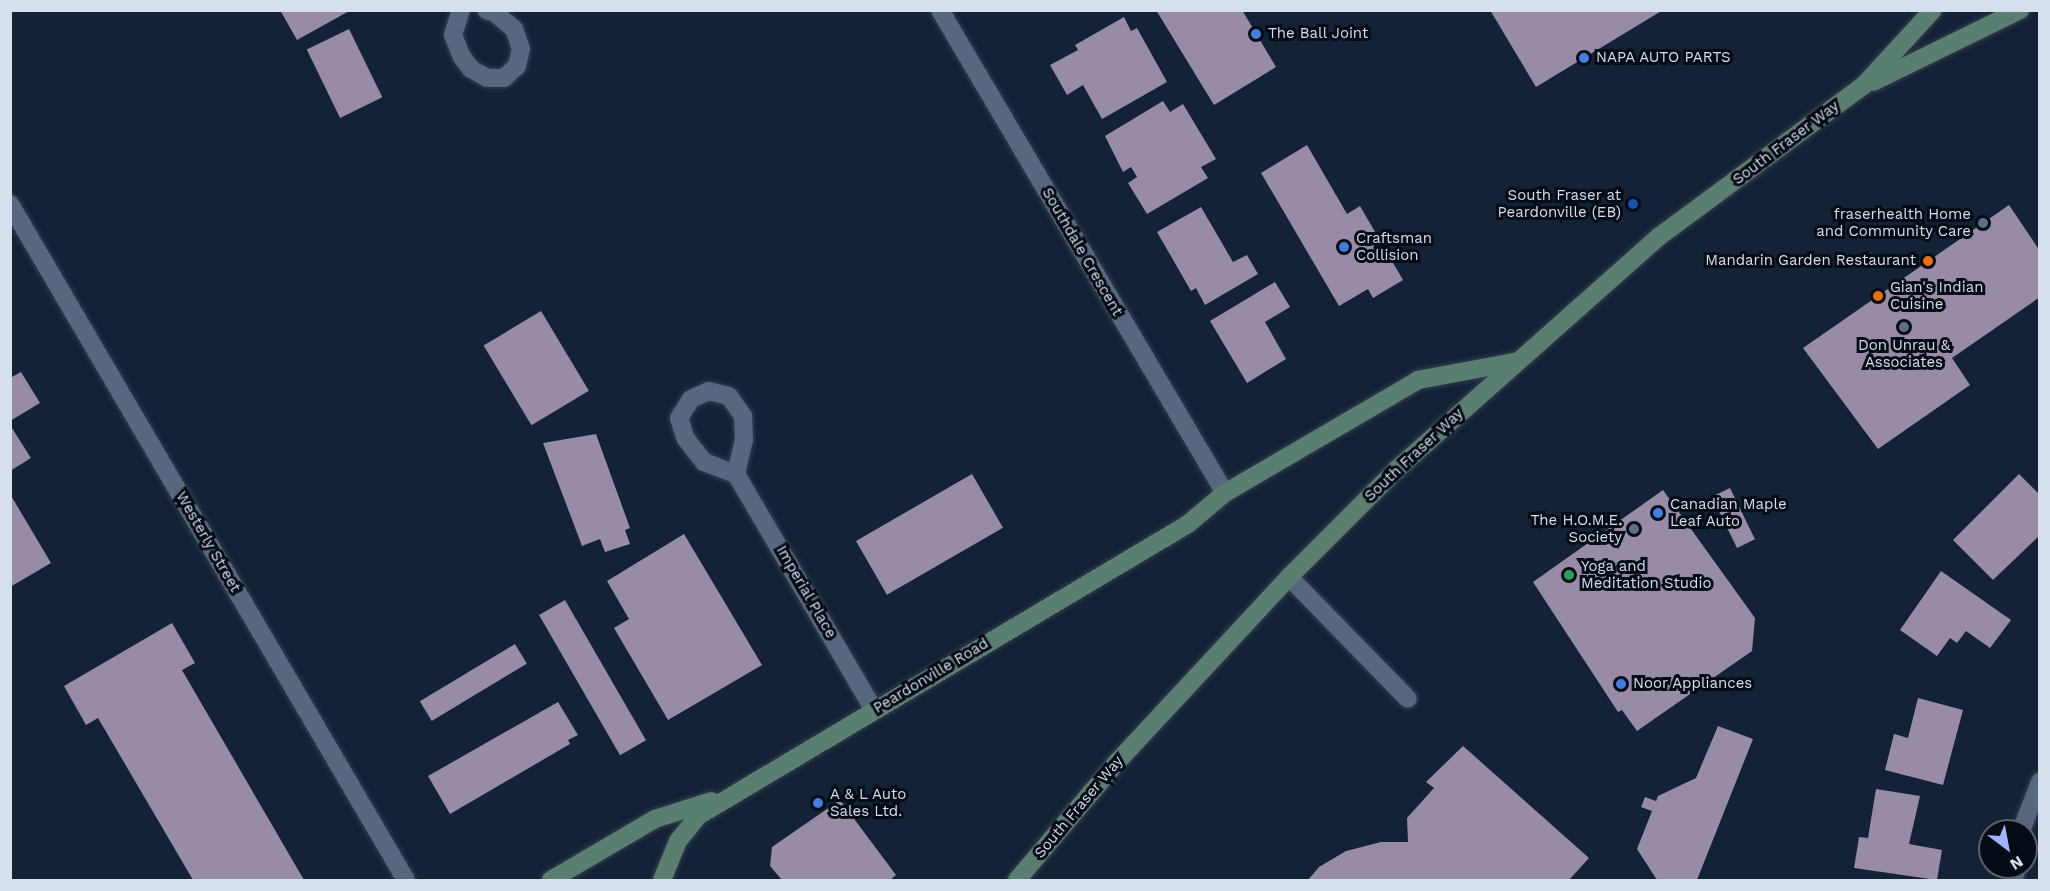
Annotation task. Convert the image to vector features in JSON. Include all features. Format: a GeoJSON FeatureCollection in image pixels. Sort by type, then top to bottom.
{"type":"FeatureCollection","features":[{"type":"Feature","properties":{"kind":"main road","name":"South Fraser Way"},"geometry":{"type":"LineString","coordinates":[[1863,86],[1933,10]]}},
{"type":"Feature","properties":{"kind":"main road","name":"South Fraser Way"},"geometry":{"type":"LineString","coordinates":[[1017,880],[1118,761],[1289,577],[1396,470],[1515,362],[1660,236],[1863,86],[2020,10]]}},
{"type":"Feature","properties":{"kind":"main road","name":"Peardonville Road"},"geometry":{"type":"LineString","coordinates":[[662,880],[678,841],[698,816],[1188,524],[1225,492],[1418,380],[1515,362]]}},
{"type":"Feature","properties":{"kind":"main road"},"geometry":{"type":"LineString","coordinates":[[551,880],[656,819],[741,790]]}},
{"type":"Feature","properties":{"kind":"street"},"geometry":{"type":"LineString","coordinates":[[462,10],[453,35],[462,57],[471,69],[487,78],[504,78],[517,66],[521,49],[514,29],[495,13],[486,10]]}},
{"type":"Feature","properties":{"kind":"street","name":"Southdale Crescent"},"geometry":{"type":"LineString","coordinates":[[940,10],[1225,492]]}},
{"type":"Feature","properties":{"kind":"street","name":"Westerly Street"},"geometry":{"type":"LineString","coordinates":[[10,204],[406,880]]}},
{"type":"Feature","properties":{"kind":"street"},"geometry":{"type":"LineString","coordinates":[[709,391],[729,396],[742,416],[744,440],[736,474],[704,462],[686,439],[679,418],[691,399],[709,391]]}},
{"type":"Feature","properties":{"kind":"street","name":"Imperial Place"},"geometry":{"type":"LineString","coordinates":[[736,474],[874,710]]}},
{"type":"Feature","properties":{"kind":"street"},"geometry":{"type":"LineString","coordinates":[[1289,577],[1408,699]]}},
{"type":"Feature","properties":{"kind":"street"},"geometry":{"type":"LineString","coordinates":[[2026,819],[2040,782]]}},
{"type":"Feature","properties":{"kind":"building"},"geometry":{"type":"Polygon","coordinates":[[[280,10],[351,10],[297,40],[280,10]]]}},
{"type":"Feature","properties":{"kind":"building"},"geometry":{"type":"Polygon","coordinates":[[[1156,10],[1242,10],[1276,67],[1214,105],[1156,10]]]}},
{"type":"Feature","properties":{"kind":"building"},"geometry":{"type":"Polygon","coordinates":[[[1490,10],[1663,10],[1536,87],[1490,10]]]}},
{"type":"Feature","properties":{"kind":"building"},"geometry":{"type":"Polygon","coordinates":[[[1124,17],[1131,31],[1137,28],[1167,82],[1102,119],[1083,85],[1067,95],[1050,65],[1078,50],[1075,45],[1124,17]]]}},
{"type":"Feature","properties":{"kind":"building"},"geometry":{"type":"Polygon","coordinates":[[[349,29],[382,97],[340,118],[307,50],[349,29]]]}},
{"type":"Feature","properties":{"kind":"building"},"geometry":{"type":"Polygon","coordinates":[[[1163,101],[1170,112],[1183,104],[1216,159],[1201,167],[1208,178],[1147,214],[1128,183],[1137,177],[1131,167],[1123,172],[1105,136],[1163,101]]]}},
{"type":"Feature","properties":{"kind":"building","name":"Craftsman Collision"},"geometry":{"type":"Polygon","coordinates":[[[1307,145],[1347,214],[1360,206],[1403,280],[1373,298],[1368,289],[1339,306],[1261,173],[1307,145]]]}},
{"type":"Feature","properties":{"kind":"building"},"geometry":{"type":"Polygon","coordinates":[[[2009,205],[2040,251],[2040,297],[1952,358],[1970,385],[1878,449],[1803,348],[2009,205]]]}},
{"type":"Feature","properties":{"kind":"building"},"geometry":{"type":"Polygon","coordinates":[[[1201,207],[1233,262],[1247,255],[1258,274],[1205,305],[1196,288],[1191,291],[1157,232],[1201,207]]]}},
{"type":"Feature","properties":{"kind":"building"},"geometry":{"type":"Polygon","coordinates":[[[1275,282],[1290,307],[1265,322],[1286,359],[1247,383],[1210,321],[1275,282]]]}},
{"type":"Feature","properties":{"kind":"building"},"geometry":{"type":"Polygon","coordinates":[[[541,311],[589,391],[531,425],[484,346],[541,311]]]}},
{"type":"Feature","properties":{"kind":"building"},"geometry":{"type":"Polygon","coordinates":[[[21,372],[40,403],[10,421],[10,378],[21,372]]]}},
{"type":"Feature","properties":{"kind":"building"},"geometry":{"type":"Polygon","coordinates":[[[10,425],[31,458],[10,471],[10,425]]]}},
{"type":"Feature","properties":{"kind":"building"},"geometry":{"type":"Polygon","coordinates":[[[596,434],[630,528],[625,530],[630,544],[605,552],[600,539],[582,546],[543,443],[596,434]]]}},
{"type":"Feature","properties":{"kind":"building"},"geometry":{"type":"Polygon","coordinates":[[[972,474],[1003,528],[887,595],[856,541],[972,474]]]}},
{"type":"Feature","properties":{"kind":"building"},"geometry":{"type":"Polygon","coordinates":[[[2019,474],[2040,495],[2040,535],[1993,580],[1953,540],[2019,474]]]}},
{"type":"Feature","properties":{"kind":"building"},"geometry":{"type":"Polygon","coordinates":[[[1730,488],[1755,539],[1737,548],[1712,497],[1730,488]]]}},
{"type":"Feature","properties":{"kind":"building"},"geometry":{"type":"Polygon","coordinates":[[[1663,490],[1755,618],[1752,651],[1637,731],[1622,710],[1618,712],[1533,582],[1663,490]]]}},
{"type":"Feature","properties":{"kind":"building"},"geometry":{"type":"Polygon","coordinates":[[[10,494],[51,563],[10,587],[10,494]]]}},
{"type":"Feature","properties":{"kind":"building"},"geometry":{"type":"Polygon","coordinates":[[[684,534],[762,665],[668,720],[614,628],[629,619],[607,581],[684,534]]]}},
{"type":"Feature","properties":{"kind":"building"},"geometry":{"type":"Polygon","coordinates":[[[1941,571],[2011,620],[1990,648],[1966,631],[1957,643],[1950,638],[1937,656],[1900,630],[1941,571]]]}},
{"type":"Feature","properties":{"kind":"building"},"geometry":{"type":"Polygon","coordinates":[[[565,600],[646,740],[620,755],[539,615],[565,600]]]}},
{"type":"Feature","properties":{"kind":"building"},"geometry":{"type":"Polygon","coordinates":[[[172,623],[195,663],[182,670],[304,880],[193,880],[98,718],[86,725],[64,686],[172,623]]]}},
{"type":"Feature","properties":{"kind":"building"},"geometry":{"type":"Polygon","coordinates":[[[515,644],[527,664],[432,721],[420,701],[515,644]]]}},
{"type":"Feature","properties":{"kind":"building"},"geometry":{"type":"Polygon","coordinates":[[[1918,698],[1963,710],[1943,785],[1885,770],[1894,734],[1908,738],[1918,698]]]}},
{"type":"Feature","properties":{"kind":"building"},"geometry":{"type":"Polygon","coordinates":[[[558,702],[578,735],[568,740],[570,744],[450,814],[428,776],[558,702]]]}},
{"type":"Feature","properties":{"kind":"building"},"geometry":{"type":"Polygon","coordinates":[[[1718,726],[1753,739],[1697,880],[1657,880],[1637,849],[1652,811],[1641,807],[1645,797],[1656,801],[1658,796],[1696,778],[1718,726]]]}},
{"type":"Feature","properties":{"kind":"building"},"geometry":{"type":"Polygon","coordinates":[[[1463,746],[1589,858],[1569,880],[1308,880],[1319,867],[1346,851],[1381,842],[1408,842],[1407,818],[1434,788],[1426,782],[1463,746]]]}},
{"type":"Feature","properties":{"kind":"building"},"geometry":{"type":"Polygon","coordinates":[[[1876,789],[1920,796],[1909,844],[1942,850],[1937,880],[1854,868],[1859,837],[1868,838],[1876,789]]]}},
{"type":"Feature","properties":{"kind":"building"},"geometry":{"type":"Polygon","coordinates":[[[840,800],[896,875],[890,880],[782,880],[770,866],[772,847],[840,800]]]}},
{"type":"Feature","properties":{"kind":"place","name":"The Ball Joint"},"geometry":{"type":"Point","coordinates":[1256,34]}},
{"type":"Feature","properties":{"kind":"place","name":"NAPA AUTO PARTS"},"geometry":{"type":"Point","coordinates":[1584,58]}},
{"type":"Feature","properties":{"kind":"place","name":"South Fraser at Peardonville (EB)"},"geometry":{"type":"Point","coordinates":[1633,204]}},
{"type":"Feature","properties":{"kind":"place","name":"fraserhealth Home and Community Care"},"geometry":{"type":"Point","coordinates":[1983,223]}},
{"type":"Feature","properties":{"kind":"place","name":"Craftsman Collision"},"geometry":{"type":"Point","coordinates":[1344,247]}},
{"type":"Feature","properties":{"kind":"place","name":"Mandarin Garden Restaurant"},"geometry":{"type":"Point","coordinates":[1928,261]}},
{"type":"Feature","properties":{"kind":"place","name":"Gian's Indian Cuisine"},"geometry":{"type":"Point","coordinates":[1878,296]}},
{"type":"Feature","properties":{"kind":"place","name":"Don Unrau & Associates"},"geometry":{"type":"Point","coordinates":[1904,327]}},
{"type":"Feature","properties":{"kind":"place","name":"Canadian Maple Leaf Auto"},"geometry":{"type":"Point","coordinates":[1658,513]}},
{"type":"Feature","properties":{"kind":"place","name":"The H.O.M.E. Society"},"geometry":{"type":"Point","coordinates":[1634,529]}},
{"type":"Feature","properties":{"kind":"place","name":"Yoga and Meditation Studio"},"geometry":{"type":"Point","coordinates":[1569,575]}},
{"type":"Feature","properties":{"kind":"place","name":"Noor Appliances"},"geometry":{"type":"Point","coordinates":[1621,684]}},
{"type":"Feature","properties":{"kind":"place","name":"A & L Auto Sales Ltd."},"geometry":{"type":"Point","coordinates":[818,803]}}]}
